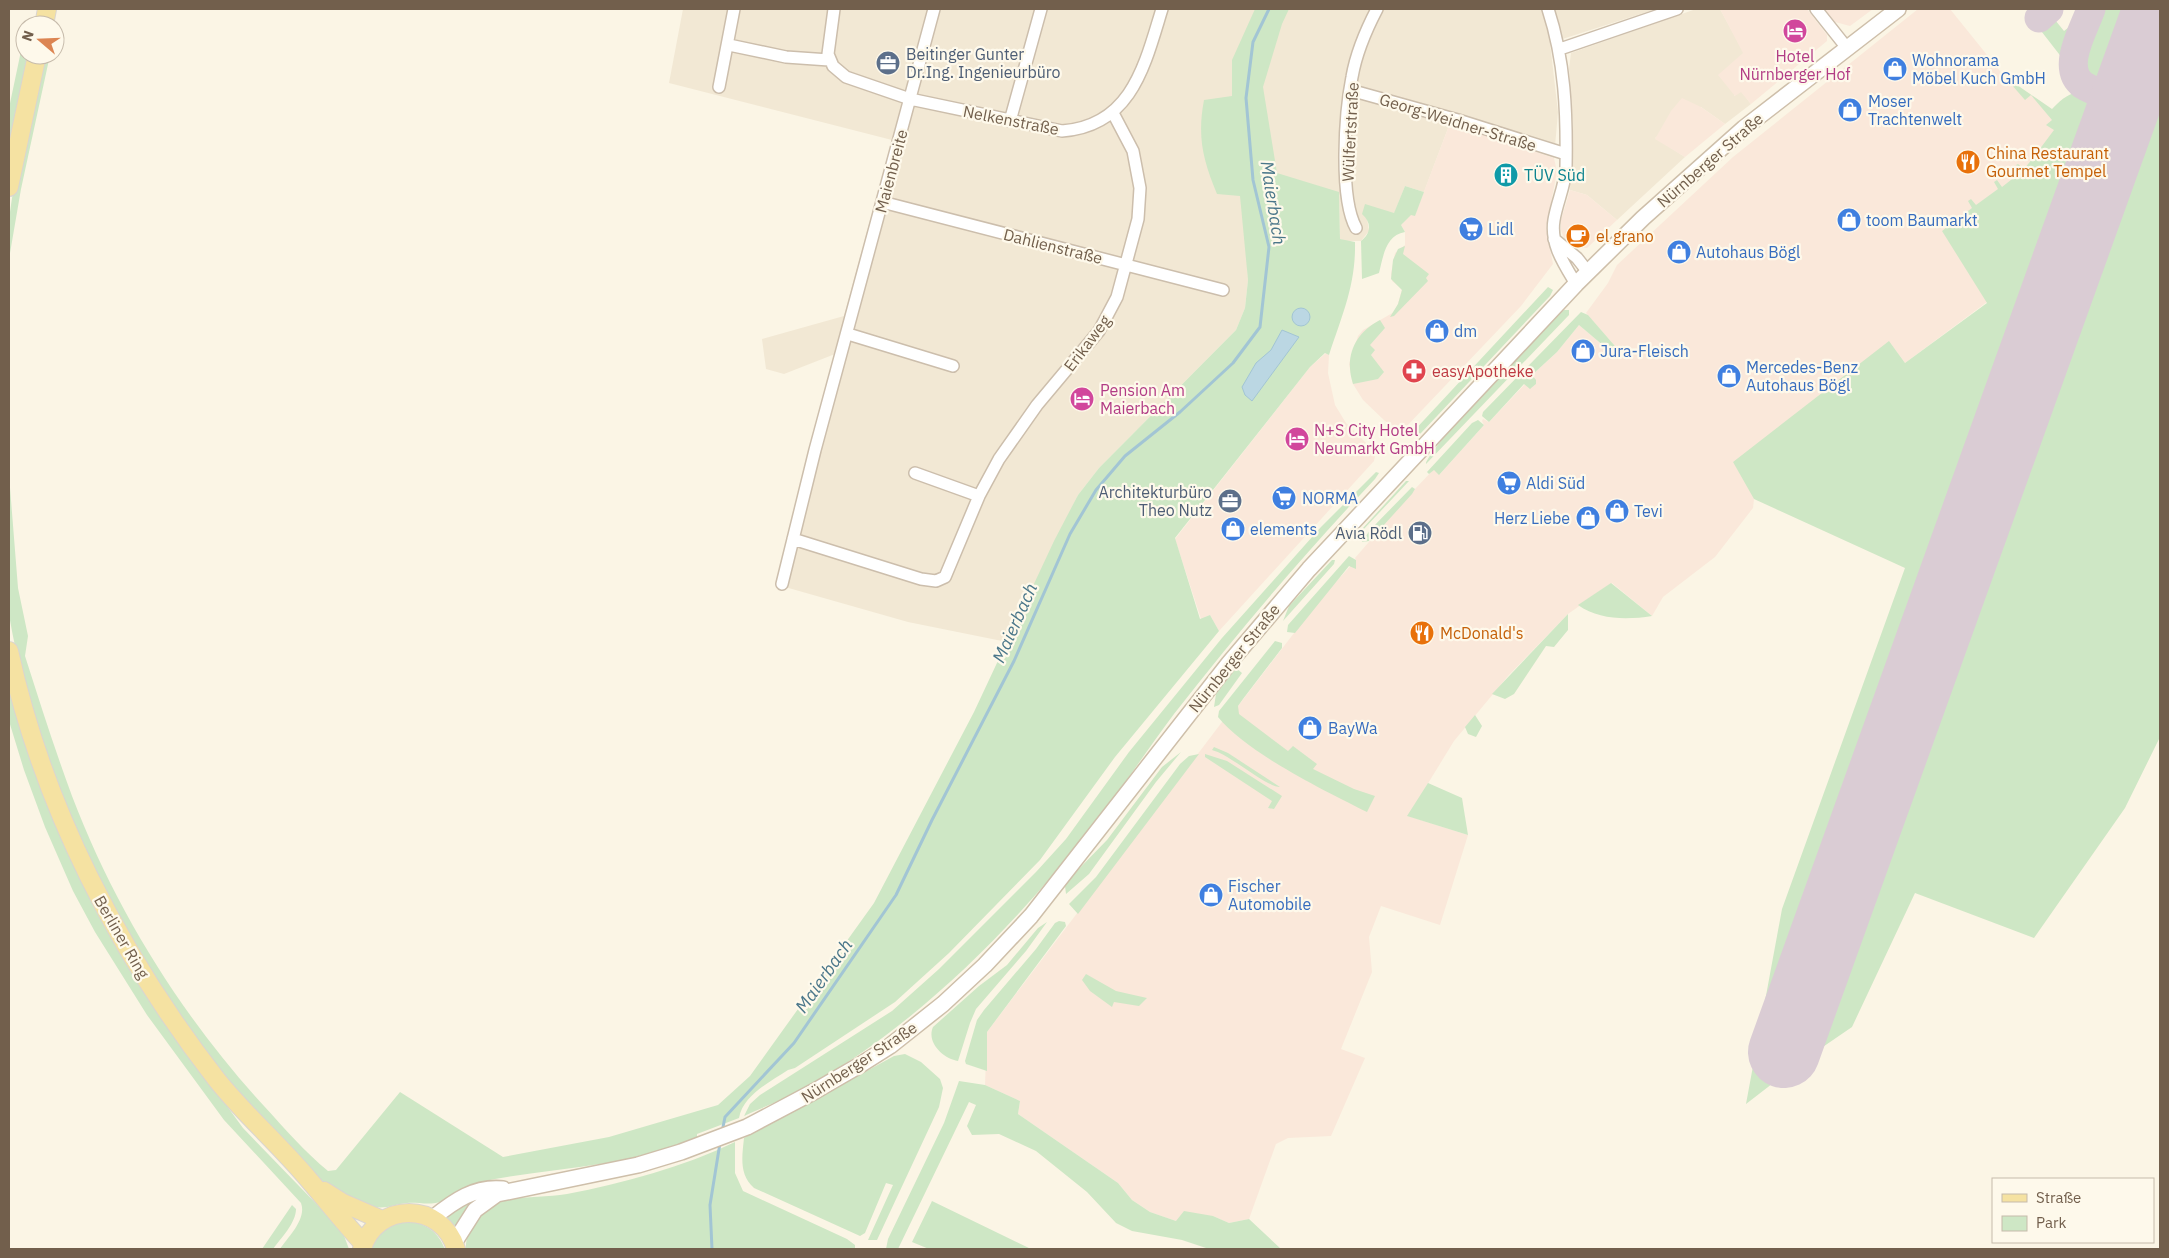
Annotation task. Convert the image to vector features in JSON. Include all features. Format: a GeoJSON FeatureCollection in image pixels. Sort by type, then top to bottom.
{"type":"FeatureCollection","features":[{"type":"Feature","properties":{"kind":"main road","name":"Nürnberger Straße"},"geometry":{"type":"LineString","coordinates":[[455,1246],[463,1226],[479,1206],[496,1194],[611,1172],[701,1145],[747,1127],[816,1091],[890,1046],[943,1004],[991,960],[1037,909],[1184,720],[1274,609],[1337,538],[1576,284],[1732,138],[1898,9]]}},
{"type":"Feature","properties":{"kind":"main road"},"geometry":{"type":"LineString","coordinates":[[9,187],[35,65]]}},
{"type":"Feature","properties":{"kind":"main road","name":"Berliner Ring"},"geometry":{"type":"LineString","coordinates":[[9,651],[28,725],[46,777],[80,857],[116,930],[162,1004],[218,1080],[238,1105],[310,1180],[362,1246],[371,1230],[382,1220],[343,1203],[310,1180]]}},
{"type":"Feature","properties":{"kind":"main road","name":"Nürnberger Straße"},"geometry":{"type":"LineString","coordinates":[[433,1218],[452,1203],[473,1193],[489,1188],[509,1190]]}},
{"type":"Feature","properties":{"kind":"main road"},"geometry":{"type":"LineString","coordinates":[[382,1220],[395,1214],[410,1212],[433,1218],[447,1230],[455,1246]]}},
{"type":"Feature","properties":{"kind":"street"},"geometry":{"type":"LineString","coordinates":[[719,87],[729,45],[734,9]]}},
{"type":"Feature","properties":{"kind":"street"},"geometry":{"type":"LineString","coordinates":[[729,45],[786,57],[830,60],[828,45],[834,9]]}},
{"type":"Feature","properties":{"kind":"street","name":"Maienbreite"},"geometry":{"type":"LineString","coordinates":[[782,584],[934,9]]}},
{"type":"Feature","properties":{"kind":"street"},"geometry":{"type":"LineString","coordinates":[[1010,121],[1041,9]]}},
{"type":"Feature","properties":{"kind":"street","name":"Nelkenstraße"},"geometry":{"type":"LineString","coordinates":[[830,60],[838,72],[854,81],[910,99],[1052,130],[1072,130],[1093,124],[1113,113],[1126,98],[1137,80],[1162,9]]}},
{"type":"Feature","properties":{"kind":"street","name":"Wülfertstraße"},"geometry":{"type":"LineString","coordinates":[[1356,228],[1349,212],[1347,196],[1350,90],[1360,47],[1377,9]]}},
{"type":"Feature","properties":{"kind":"street"},"geometry":{"type":"LineString","coordinates":[[1548,9],[1560,49],[1566,99],[1564,186],[1554,220],[1554,239],[1559,253],[1576,284]]}},
{"type":"Feature","properties":{"kind":"street"},"geometry":{"type":"LineString","coordinates":[[1560,49],[1677,9]]}},
{"type":"Feature","properties":{"kind":"street"},"geometry":{"type":"LineString","coordinates":[[1816,9],[1847,48]]}},
{"type":"Feature","properties":{"kind":"street","name":"Georg-Weidner-Straße"},"geometry":{"type":"LineString","coordinates":[[1350,90],[1458,120],[1566,154]]}},
{"type":"Feature","properties":{"kind":"street","name":"Erikaweg"},"geometry":{"type":"LineString","coordinates":[[793,539],[921,579],[941,580],[945,577],[979,496],[994,467],[1021,426],[1091,342],[1107,319],[1117,297],[1138,219],[1139,178],[1133,151],[1113,113]]}},
{"type":"Feature","properties":{"kind":"street","name":"Dahlienstraße"},"geometry":{"type":"LineString","coordinates":[[882,202],[1223,290]]}},
{"type":"Feature","properties":{"kind":"street"},"geometry":{"type":"LineString","coordinates":[[1554,239],[1577,258],[1588,272]]}},
{"type":"Feature","properties":{"kind":"street"},"geometry":{"type":"LineString","coordinates":[[848,334],[953,366]]}},
{"type":"Feature","properties":{"kind":"street"},"geometry":{"type":"LineString","coordinates":[[915,473],[979,496]]}},
{"type":"Feature","properties":{"kind":"shaded area"},"geometry":{"type":"Polygon","coordinates":[[[683,9],[1656,9],[1550,43],[1558,112],[1554,158],[1450,123],[1424,192],[1405,186],[1394,214],[1367,218],[1369,231],[1361,241],[1340,239],[1339,192],[1246,245],[1248,280],[1245,308],[1236,330],[1099,468],[1078,495],[1007,642],[908,622],[778,585],[786,542],[835,354],[784,374],[766,369],[762,339],[844,316],[892,140],[669,83],[683,9]]]}},
{"type":"Feature","properties":{"kind":"shaded area"},"geometry":{"type":"Polygon","coordinates":[[[1696,9],[1720,9],[1744,53],[1734,96],[1741,91],[1751,104],[1725,124],[1701,107],[1655,138],[1685,157],[1617,220],[1587,195],[1570,190],[1573,124],[1569,69],[1571,53],[1696,9]]]}},
{"type":"Feature","properties":{"kind":"shaded area"},"geometry":{"type":"Polygon","coordinates":[[[1720,9],[1807,9],[1827,35],[1827,41],[1751,104],[1741,92],[1735,96],[1718,75],[1743,53],[1720,9]]]}},
{"type":"Feature","properties":{"kind":"shaded area"},"geometry":{"type":"Polygon","coordinates":[[[1824,9],[1873,9],[1850,26],[1835,22],[1824,9]]]}},
{"type":"Feature","properties":{"kind":"shaded area"},"geometry":{"type":"Polygon","coordinates":[[[1918,9],[1950,9],[2004,76],[2064,118],[1987,302],[1905,363],[1891,344],[1734,462],[1754,499],[1753,508],[1715,557],[1663,597],[1652,616],[1612,583],[1568,614],[1508,676],[1454,741],[1408,816],[1468,835],[1440,925],[1381,906],[1369,937],[1372,972],[1341,1049],[1365,1058],[1331,1136],[1288,1138],[1276,1144],[1249,1219],[1229,1223],[1213,1216],[1176,1221],[1150,1212],[1132,1200],[1118,1183],[1018,1114],[1020,1101],[985,1085],[987,1032],[1222,722],[1238,706],[1321,598],[1356,560],[1355,558],[1415,489],[1434,469],[1440,474],[1484,425],[1483,419],[1489,422],[1525,384],[1531,388],[1536,384],[1532,375],[1557,352],[1579,325],[1619,359],[1621,353],[1586,313],[1608,283],[1617,265],[1733,157],[1918,9]]]}},
{"type":"Feature","properties":{"kind":"shaded area"},"geometry":{"type":"Polygon","coordinates":[[[1682,98],[1701,107],[1725,124],[1685,157],[1655,139],[1671,111],[1682,98]]]}},
{"type":"Feature","properties":{"kind":"shaded area"},"geometry":{"type":"Polygon","coordinates":[[[1450,123],[1554,158],[1557,172],[1546,228],[1553,264],[1521,306],[1404,429],[1395,427],[1385,421],[1363,400],[1353,384],[1349,364],[1358,336],[1363,330],[1394,312],[1398,304],[1402,289],[1392,281],[1391,274],[1395,253],[1405,245],[1405,232],[1401,225],[1411,214],[1415,215],[1450,123]]]}},
{"type":"Feature","properties":{"kind":"shaded area"},"geometry":{"type":"Polygon","coordinates":[[[1570,190],[1587,195],[1617,220],[1587,248],[1571,246],[1561,230],[1561,220],[1570,190]]]}},
{"type":"Feature","properties":{"kind":"shaded area"},"geometry":{"type":"Polygon","coordinates":[[[1326,353],[1329,355],[1328,373],[1335,405],[1346,423],[1373,450],[1374,461],[1219,631],[1210,615],[1201,619],[1175,539],[1310,367],[1326,353]]]}},
{"type":"Feature","properties":{"kind":"green space"},"geometry":{"type":"Polygon","coordinates":[[[1255,9],[1289,9],[1282,24],[1263,87],[1277,173],[1339,192],[1340,239],[1355,242],[1351,286],[1329,355],[1325,353],[1310,367],[1175,538],[1200,619],[1210,615],[1219,631],[1115,757],[1040,860],[949,953],[895,1002],[795,1068],[788,1070],[766,1084],[746,1102],[739,1118],[697,1134],[697,1138],[618,1161],[480,1182],[443,1201],[434,1203],[407,1203],[375,1207],[345,1196],[318,1177],[271,1130],[224,1076],[180,1017],[140,956],[104,891],[72,824],[46,756],[24,686],[9,615],[9,475],[18,588],[28,636],[25,656],[66,779],[89,838],[109,880],[153,960],[205,1036],[287,1132],[320,1164],[328,1171],[336,1170],[400,1092],[503,1157],[609,1137],[718,1105],[750,1076],[874,903],[974,712],[1054,541],[1078,495],[1099,468],[1236,330],[1245,308],[1248,280],[1240,196],[1217,194],[1205,159],[1201,126],[1204,100],[1232,96],[1232,60],[1255,9]]]}},
{"type":"Feature","properties":{"kind":"green space"},"geometry":{"type":"Polygon","coordinates":[[[2077,9],[2086,9],[2066,63],[2038,27],[2051,15],[2064,31],[2083,16],[2077,9]]]}},
{"type":"Feature","properties":{"kind":"green space"},"geometry":{"type":"Polygon","coordinates":[[[2095,9],[2151,9],[2131,66],[2119,86],[2113,91],[2097,87],[2087,80],[2082,71],[2080,60],[2082,47],[2095,9]]]}},
{"type":"Feature","properties":{"kind":"green space"},"geometry":{"type":"Polygon","coordinates":[[[2160,33],[2160,737],[2125,808],[2034,938],[1915,893],[1852,1027],[1795,1066],[1746,1104],[1782,909],[1905,568],[1754,499],[1733,462],[1889,341],[1905,363],[1987,303],[1942,231],[1951,224],[1946,217],[1948,216],[1953,222],[1972,208],[1968,201],[1971,199],[1976,205],[1998,189],[1994,182],[1997,180],[2002,187],[2021,172],[2016,165],[2018,164],[2024,169],[2037,153],[2031,148],[2032,146],[2039,150],[2054,130],[2046,125],[2052,120],[2031,95],[2025,100],[2004,76],[2052,109],[2065,97],[2078,92],[2092,94],[2108,102],[2111,110],[2110,120],[1769,1071],[1795,1051],[2160,33]]]}},
{"type":"Feature","properties":{"kind":"green space"},"geometry":{"type":"Polygon","coordinates":[[[18,65],[26,65],[9,145],[9,108],[18,65]]]}},
{"type":"Feature","properties":{"kind":"green space"},"geometry":{"type":"Polygon","coordinates":[[[41,65],[48,65],[21,189],[9,259],[9,219],[41,65]]]}},
{"type":"Feature","properties":{"kind":"green space"},"geometry":{"type":"Polygon","coordinates":[[[1405,186],[1424,192],[1415,216],[1411,215],[1401,225],[1405,232],[1398,234],[1389,242],[1379,273],[1362,279],[1361,241],[1367,235],[1369,228],[1369,224],[1362,214],[1365,204],[1394,213],[1405,186]]]}},
{"type":"Feature","properties":{"kind":"green space"},"geometry":{"type":"Polygon","coordinates":[[[1405,246],[1403,254],[1429,274],[1426,278],[1428,281],[1394,316],[1390,317],[1398,304],[1402,290],[1391,279],[1393,260],[1398,249],[1405,246]]]}},
{"type":"Feature","properties":{"kind":"green space"},"geometry":{"type":"Polygon","coordinates":[[[1548,287],[1553,290],[1550,296],[1421,433],[1417,436],[1411,434],[1548,287]]]}},
{"type":"Feature","properties":{"kind":"green space"},"geometry":{"type":"Polygon","coordinates":[[[1564,310],[1569,310],[1569,315],[1426,464],[1431,454],[1465,413],[1535,338],[1564,310]]]}},
{"type":"Feature","properties":{"kind":"green space"},"geometry":{"type":"Polygon","coordinates":[[[1581,312],[1588,315],[1621,353],[1622,358],[1618,358],[1579,325],[1557,352],[1532,375],[1536,380],[1536,384],[1530,389],[1524,384],[1489,422],[1482,416],[1483,412],[1581,312]]]}},
{"type":"Feature","properties":{"kind":"green space"},"geometry":{"type":"Polygon","coordinates":[[[1380,320],[1385,328],[1370,345],[1375,350],[1371,355],[1384,372],[1378,379],[1353,384],[1350,364],[1354,346],[1371,325],[1380,320]]]}},
{"type":"Feature","properties":{"kind":"green space"},"geometry":{"type":"Polygon","coordinates":[[[1478,420],[1484,425],[1439,475],[1434,470],[1429,474],[1427,472],[1472,423],[1478,420]]]}},
{"type":"Feature","properties":{"kind":"green space"},"geometry":{"type":"Polygon","coordinates":[[[1376,472],[1379,473],[1375,479],[1297,565],[1222,654],[1174,714],[1102,814],[1039,891],[1006,927],[935,996],[897,1027],[806,1088],[744,1116],[750,1104],[760,1095],[892,1011],[939,969],[1036,872],[1066,839],[1129,752],[1222,638],[1321,527],[1376,472]]]}},
{"type":"Feature","properties":{"kind":"green space"},"geometry":{"type":"Polygon","coordinates":[[[1406,481],[1409,481],[1362,531],[1363,528],[1406,481]]]}},
{"type":"Feature","properties":{"kind":"green space"},"geometry":{"type":"Polygon","coordinates":[[[1412,487],[1415,489],[1412,494],[1373,537],[1369,541],[1362,542],[1370,530],[1412,487]]]}},
{"type":"Feature","properties":{"kind":"green space"},"geometry":{"type":"Polygon","coordinates":[[[1349,556],[1356,560],[1356,569],[1349,566],[1295,633],[1287,632],[1288,625],[1349,556]]]}},
{"type":"Feature","properties":{"kind":"green space"},"geometry":{"type":"Polygon","coordinates":[[[1332,560],[1335,560],[1334,564],[1283,621],[1289,606],[1332,560]]]}},
{"type":"Feature","properties":{"kind":"green space"},"geometry":{"type":"Polygon","coordinates":[[[1611,583],[1652,616],[1614,618],[1595,614],[1578,605],[1611,583]]]}},
{"type":"Feature","properties":{"kind":"green space"},"geometry":{"type":"Polygon","coordinates":[[[1568,614],[1568,630],[1554,647],[1546,646],[1514,694],[1505,699],[1492,694],[1568,614]]]}},
{"type":"Feature","properties":{"kind":"green space"},"geometry":{"type":"Polygon","coordinates":[[[1275,641],[1282,643],[1282,648],[1238,706],[1239,714],[1288,751],[1293,746],[1317,764],[1313,769],[1354,789],[1375,796],[1367,812],[1309,782],[1267,757],[1231,731],[1218,717],[1219,711],[1275,641]]]}},
{"type":"Feature","properties":{"kind":"green space"},"geometry":{"type":"Polygon","coordinates":[[[1236,668],[1242,673],[1219,705],[1214,707],[1216,694],[1236,668]]]}},
{"type":"Feature","properties":{"kind":"green space"},"geometry":{"type":"Polygon","coordinates":[[[9,685],[22,732],[51,812],[150,1001],[243,1128],[330,1218],[343,1233],[349,1249],[280,1249],[299,1221],[302,1209],[301,1203],[224,1120],[147,1015],[95,932],[73,891],[45,827],[24,770],[9,721],[9,685]]]}},
{"type":"Feature","properties":{"kind":"green space"},"geometry":{"type":"Polygon","coordinates":[[[1475,715],[1482,726],[1476,737],[1468,734],[1465,727],[1475,715]]]}},
{"type":"Feature","properties":{"kind":"green space"},"geometry":{"type":"Polygon","coordinates":[[[1214,747],[1228,753],[1280,787],[1266,782],[1229,758],[1212,750],[1214,747]]]}},
{"type":"Feature","properties":{"kind":"green space"},"geometry":{"type":"Polygon","coordinates":[[[1181,752],[1156,782],[1089,874],[1066,894],[1065,886],[1069,879],[1107,840],[1162,767],[1181,752]]]}},
{"type":"Feature","properties":{"kind":"green space"},"geometry":{"type":"Polygon","coordinates":[[[1199,754],[1078,914],[1069,904],[1096,877],[1180,764],[1189,756],[1199,754]]]}},
{"type":"Feature","properties":{"kind":"green space"},"geometry":{"type":"Polygon","coordinates":[[[1205,754],[1227,761],[1282,796],[1274,809],[1268,808],[1272,801],[1205,757],[1205,754]]]}},
{"type":"Feature","properties":{"kind":"green space"},"geometry":{"type":"Polygon","coordinates":[[[1428,783],[1462,798],[1468,835],[1407,816],[1428,783]]]}},
{"type":"Feature","properties":{"kind":"green space"},"geometry":{"type":"Polygon","coordinates":[[[1059,921],[1065,922],[1066,926],[987,1032],[987,1071],[966,1064],[965,1061],[977,1020],[1055,923],[1059,921]]]}},
{"type":"Feature","properties":{"kind":"green space"},"geometry":{"type":"Polygon","coordinates":[[[1047,922],[1026,951],[976,1009],[958,1061],[942,1054],[932,1039],[933,1027],[979,986],[1007,965],[1038,928],[1047,922]]]}},
{"type":"Feature","properties":{"kind":"green space"},"geometry":{"type":"Polygon","coordinates":[[[1086,974],[1116,991],[1147,998],[1139,1006],[1114,1002],[1112,1007],[1090,991],[1082,980],[1086,974]]]}},
{"type":"Feature","properties":{"kind":"green space"},"geometry":{"type":"Polygon","coordinates":[[[905,1054],[921,1062],[940,1079],[943,1088],[939,1107],[877,1240],[868,1240],[893,1185],[886,1183],[865,1233],[860,1236],[754,1188],[749,1183],[743,1165],[744,1138],[894,1056],[905,1054]]]}},
{"type":"Feature","properties":{"kind":"green space"},"geometry":{"type":"Polygon","coordinates":[[[959,1081],[985,1085],[1020,1101],[1018,1114],[1118,1183],[1132,1200],[1150,1212],[1176,1221],[1184,1211],[1213,1216],[1229,1223],[1249,1219],[1281,1249],[1209,1249],[1182,1240],[1132,1231],[1116,1223],[1087,1192],[1036,1151],[999,1134],[972,1135],[967,1126],[976,1105],[969,1102],[898,1249],[886,1249],[888,1239],[944,1123],[959,1081]]]}},
{"type":"Feature","properties":{"kind":"green space"},"geometry":{"type":"Polygon","coordinates":[[[735,1142],[735,1173],[743,1191],[847,1239],[855,1245],[855,1249],[466,1249],[466,1242],[474,1222],[484,1211],[495,1204],[522,1198],[567,1194],[610,1185],[674,1167],[735,1142]]]}},
{"type":"Feature","properties":{"kind":"green space"},"geometry":{"type":"Polygon","coordinates":[[[478,1198],[455,1227],[445,1216],[461,1205],[478,1198]]]}},
{"type":"Feature","properties":{"kind":"green space"},"geometry":{"type":"Polygon","coordinates":[[[932,1201],[1031,1249],[929,1249],[912,1242],[932,1201]]]}},
{"type":"Feature","properties":{"kind":"green space"},"geometry":{"type":"Polygon","coordinates":[[[292,1205],[296,1209],[294,1220],[288,1230],[273,1249],[262,1249],[292,1205]]]}},
{"type":"Feature","properties":{"kind":"green space"},"geometry":{"type":"Polygon","coordinates":[[[409,1221],[421,1224],[435,1233],[445,1249],[369,1249],[385,1229],[401,1222],[409,1221]]]}},
{"type":"Feature","properties":{"kind":"water"},"geometry":{"type":"Polygon","coordinates":[[[1301,308],[1307,311],[1310,317],[1307,323],[1301,326],[1295,323],[1292,317],[1295,311],[1301,308]]]}},
{"type":"Feature","properties":{"kind":"water"},"geometry":{"type":"Polygon","coordinates":[[[1282,330],[1299,337],[1252,401],[1245,395],[1242,387],[1256,363],[1271,350],[1282,330]]]}},
{"type":"Feature","properties":{"kind":"waterway","name":"Maierbach"},"geometry":{"type":"LineString","coordinates":[[722,1132],[725,1117],[794,1043],[896,895],[932,820],[1014,661],[1070,534],[1096,490],[1125,456],[1180,412],[1233,363],[1260,327],[1269,247],[1253,180],[1246,98],[1253,42],[1269,9]]}},
{"type":"Feature","properties":{"kind":"waterway","name":"Maierbach"},"geometry":{"type":"LineString","coordinates":[[712,1249],[710,1205],[720,1143]]}},
{"type":"Feature","properties":{"kind":"taxiway"},"geometry":{"type":"LineString","coordinates":[[2039,18],[2049,9]]}},
{"type":"Feature","properties":{"kind":"taxiway"},"geometry":{"type":"LineString","coordinates":[[2091,9],[2076,48],[2074,59],[2076,78],[2083,85],[2098,93],[2126,102]]}},
{"type":"Feature","properties":{"kind":"runway"},"geometry":{"type":"LineString","coordinates":[[1784,1052],[2159,9]]}},
{"type":"Feature","properties":{"kind":"place","name":"Hotel Nürnberger Hof"},"geometry":{"type":"Point","coordinates":[1795,31]}},
{"type":"Feature","properties":{"kind":"place","name":"Beitinger Gunter Dr.Ing. Ingenieurbüro"},"geometry":{"type":"Point","coordinates":[888,63]}},
{"type":"Feature","properties":{"kind":"place","name":"Wohnorama Möbel Kuch GmbH"},"geometry":{"type":"Point","coordinates":[1895,69]}},
{"type":"Feature","properties":{"kind":"place","name":"Moser Trachtenwelt"},"geometry":{"type":"Point","coordinates":[1850,110]}},
{"type":"Feature","properties":{"kind":"place","name":"China Restaurant Gourmet Tempel"},"geometry":{"type":"Point","coordinates":[1968,162]}},
{"type":"Feature","properties":{"kind":"place","name":"TÜV Süd"},"geometry":{"type":"Point","coordinates":[1506,175]}},
{"type":"Feature","properties":{"kind":"place","name":"toom Baumarkt"},"geometry":{"type":"Point","coordinates":[1849,220]}},
{"type":"Feature","properties":{"kind":"place","name":"Lidl"},"geometry":{"type":"Point","coordinates":[1471,229]}},
{"type":"Feature","properties":{"kind":"place","name":"el grano"},"geometry":{"type":"Point","coordinates":[1578,236]}},
{"type":"Feature","properties":{"kind":"place","name":"Autohaus Bögl"},"geometry":{"type":"Point","coordinates":[1679,252]}},
{"type":"Feature","properties":{"kind":"place","name":"dm"},"geometry":{"type":"Point","coordinates":[1437,331]}},
{"type":"Feature","properties":{"kind":"place","name":"Jura-Fleisch"},"geometry":{"type":"Point","coordinates":[1583,351]}},
{"type":"Feature","properties":{"kind":"place","name":"easyApotheke"},"geometry":{"type":"Point","coordinates":[1414,371]}},
{"type":"Feature","properties":{"kind":"place","name":"Mercedes-Benz Autohaus Bögl"},"geometry":{"type":"Point","coordinates":[1729,376]}},
{"type":"Feature","properties":{"kind":"place","name":"Pension Am Maierbach"},"geometry":{"type":"Point","coordinates":[1082,399]}},
{"type":"Feature","properties":{"kind":"place","name":"N+S City Hotel Neumarkt GmbH"},"geometry":{"type":"Point","coordinates":[1297,439]}},
{"type":"Feature","properties":{"kind":"place","name":"Aldi Süd"},"geometry":{"type":"Point","coordinates":[1509,483]}},
{"type":"Feature","properties":{"kind":"place","name":"NORMA"},"geometry":{"type":"Point","coordinates":[1284,498]}},
{"type":"Feature","properties":{"kind":"place","name":"Architekturbüro Theo Nutz"},"geometry":{"type":"Point","coordinates":[1230,501]}},
{"type":"Feature","properties":{"kind":"place","name":"Tevi"},"geometry":{"type":"Point","coordinates":[1617,511]}},
{"type":"Feature","properties":{"kind":"place","name":"Herz Liebe"},"geometry":{"type":"Point","coordinates":[1588,518]}},
{"type":"Feature","properties":{"kind":"place","name":"elements"},"geometry":{"type":"Point","coordinates":[1233,529]}},
{"type":"Feature","properties":{"kind":"place","name":"Avia Rödl"},"geometry":{"type":"Point","coordinates":[1420,533]}},
{"type":"Feature","properties":{"kind":"place","name":"McDonald's"},"geometry":{"type":"Point","coordinates":[1422,633]}},
{"type":"Feature","properties":{"kind":"place","name":"BayWa"},"geometry":{"type":"Point","coordinates":[1310,728]}},
{"type":"Feature","properties":{"kind":"place","name":"Fischer Automobile"},"geometry":{"type":"Point","coordinates":[1211,895]}}]}
